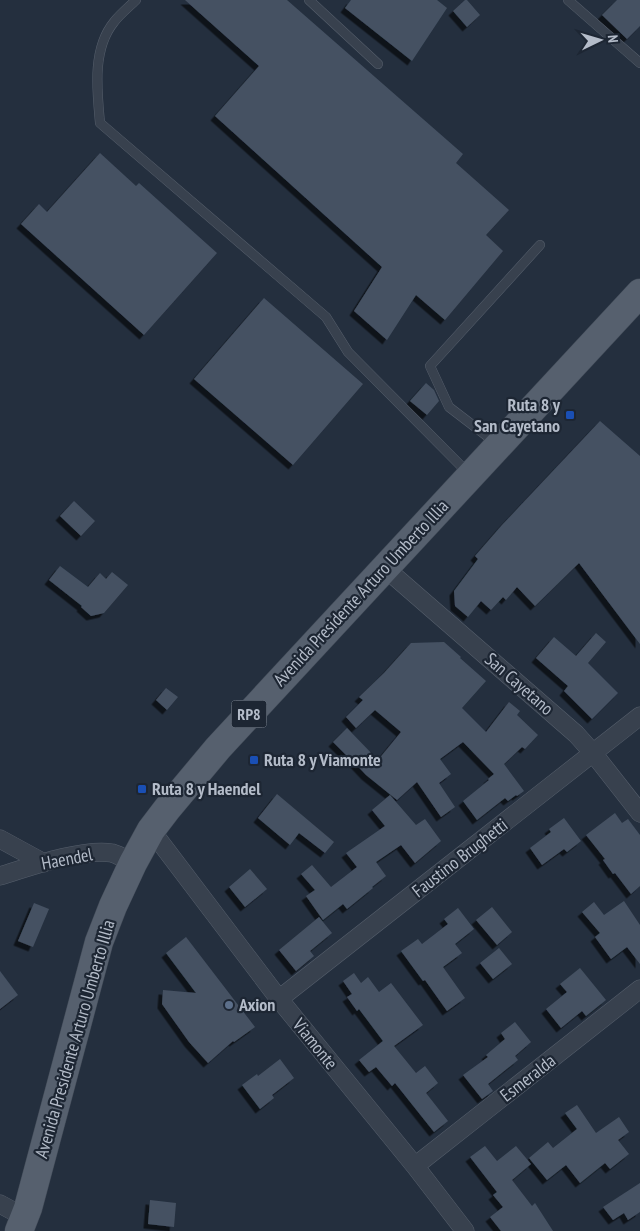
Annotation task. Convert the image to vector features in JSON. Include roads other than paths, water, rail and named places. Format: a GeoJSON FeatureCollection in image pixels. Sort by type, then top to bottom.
{"type":"FeatureCollection","features":[{"type":"Feature","properties":{"kind":"main road","name":"Avenida Presidente Arturo Umberto Illia"},"geometry":{"type":"LineString","coordinates":[[22,1224],[28,1208],[100,942],[113,906],[151,830],[166,809],[218,748],[640,293]]}},
{"type":"Feature","properties":{"kind":"street","name":"San Cayetano"},"geometry":{"type":"LineString","coordinates":[[385,568],[576,734],[640,813]]}},
{"type":"Feature","properties":{"kind":"street","name":"Faustino Brughetti"},"geometry":{"type":"LineString","coordinates":[[279,999],[640,716]]}},
{"type":"Feature","properties":{"kind":"street","name":"Viamonte"},"geometry":{"type":"LineString","coordinates":[[151,830],[279,999],[415,1166],[465,1231]]}},
{"type":"Feature","properties":{"kind":"street"},"geometry":{"type":"LineString","coordinates":[[0,839],[44,863]]}},
{"type":"Feature","properties":{"kind":"street","name":"Haendel"},"geometry":{"type":"LineString","coordinates":[[0,876],[71,856],[97,852],[113,853],[133,863]]}},
{"type":"Feature","properties":{"kind":"street","name":"Esmeralda"},"geometry":{"type":"LineString","coordinates":[[415,1166],[640,989]]}},
{"type":"Feature","properties":{"kind":"street"},"geometry":{"type":"LineString","coordinates":[[0,1204],[22,1224]]}},
{"type":"Feature","properties":{"kind":"lane"},"geometry":{"type":"LineString","coordinates":[[136,0],[114,22],[103,42],[98,59],[100,123],[326,317],[348,352],[470,475]]}},
{"type":"Feature","properties":{"kind":"lane"},"geometry":{"type":"LineString","coordinates":[[309,0],[378,64]]}},
{"type":"Feature","properties":{"kind":"lane"},"geometry":{"type":"LineString","coordinates":[[568,0],[640,63]]}},
{"type":"Feature","properties":{"kind":"lane"},"geometry":{"type":"LineString","coordinates":[[498,445],[449,407],[430,366],[540,245]]}},
{"type":"Feature","properties":{"kind":"place","name":"Ruta 8 y San Cayetano"},"geometry":{"type":"Point","coordinates":[570,415]}},
{"type":"Feature","properties":{"kind":"place","name":"Ruta 8 y Viamonte"},"geometry":{"type":"Point","coordinates":[254,760]}},
{"type":"Feature","properties":{"kind":"place","name":"Ruta 8 y Haendel"},"geometry":{"type":"Point","coordinates":[142,789]}},
{"type":"Feature","properties":{"kind":"place","name":"Axion"},"geometry":{"type":"Point","coordinates":[229,1005]}}]}
